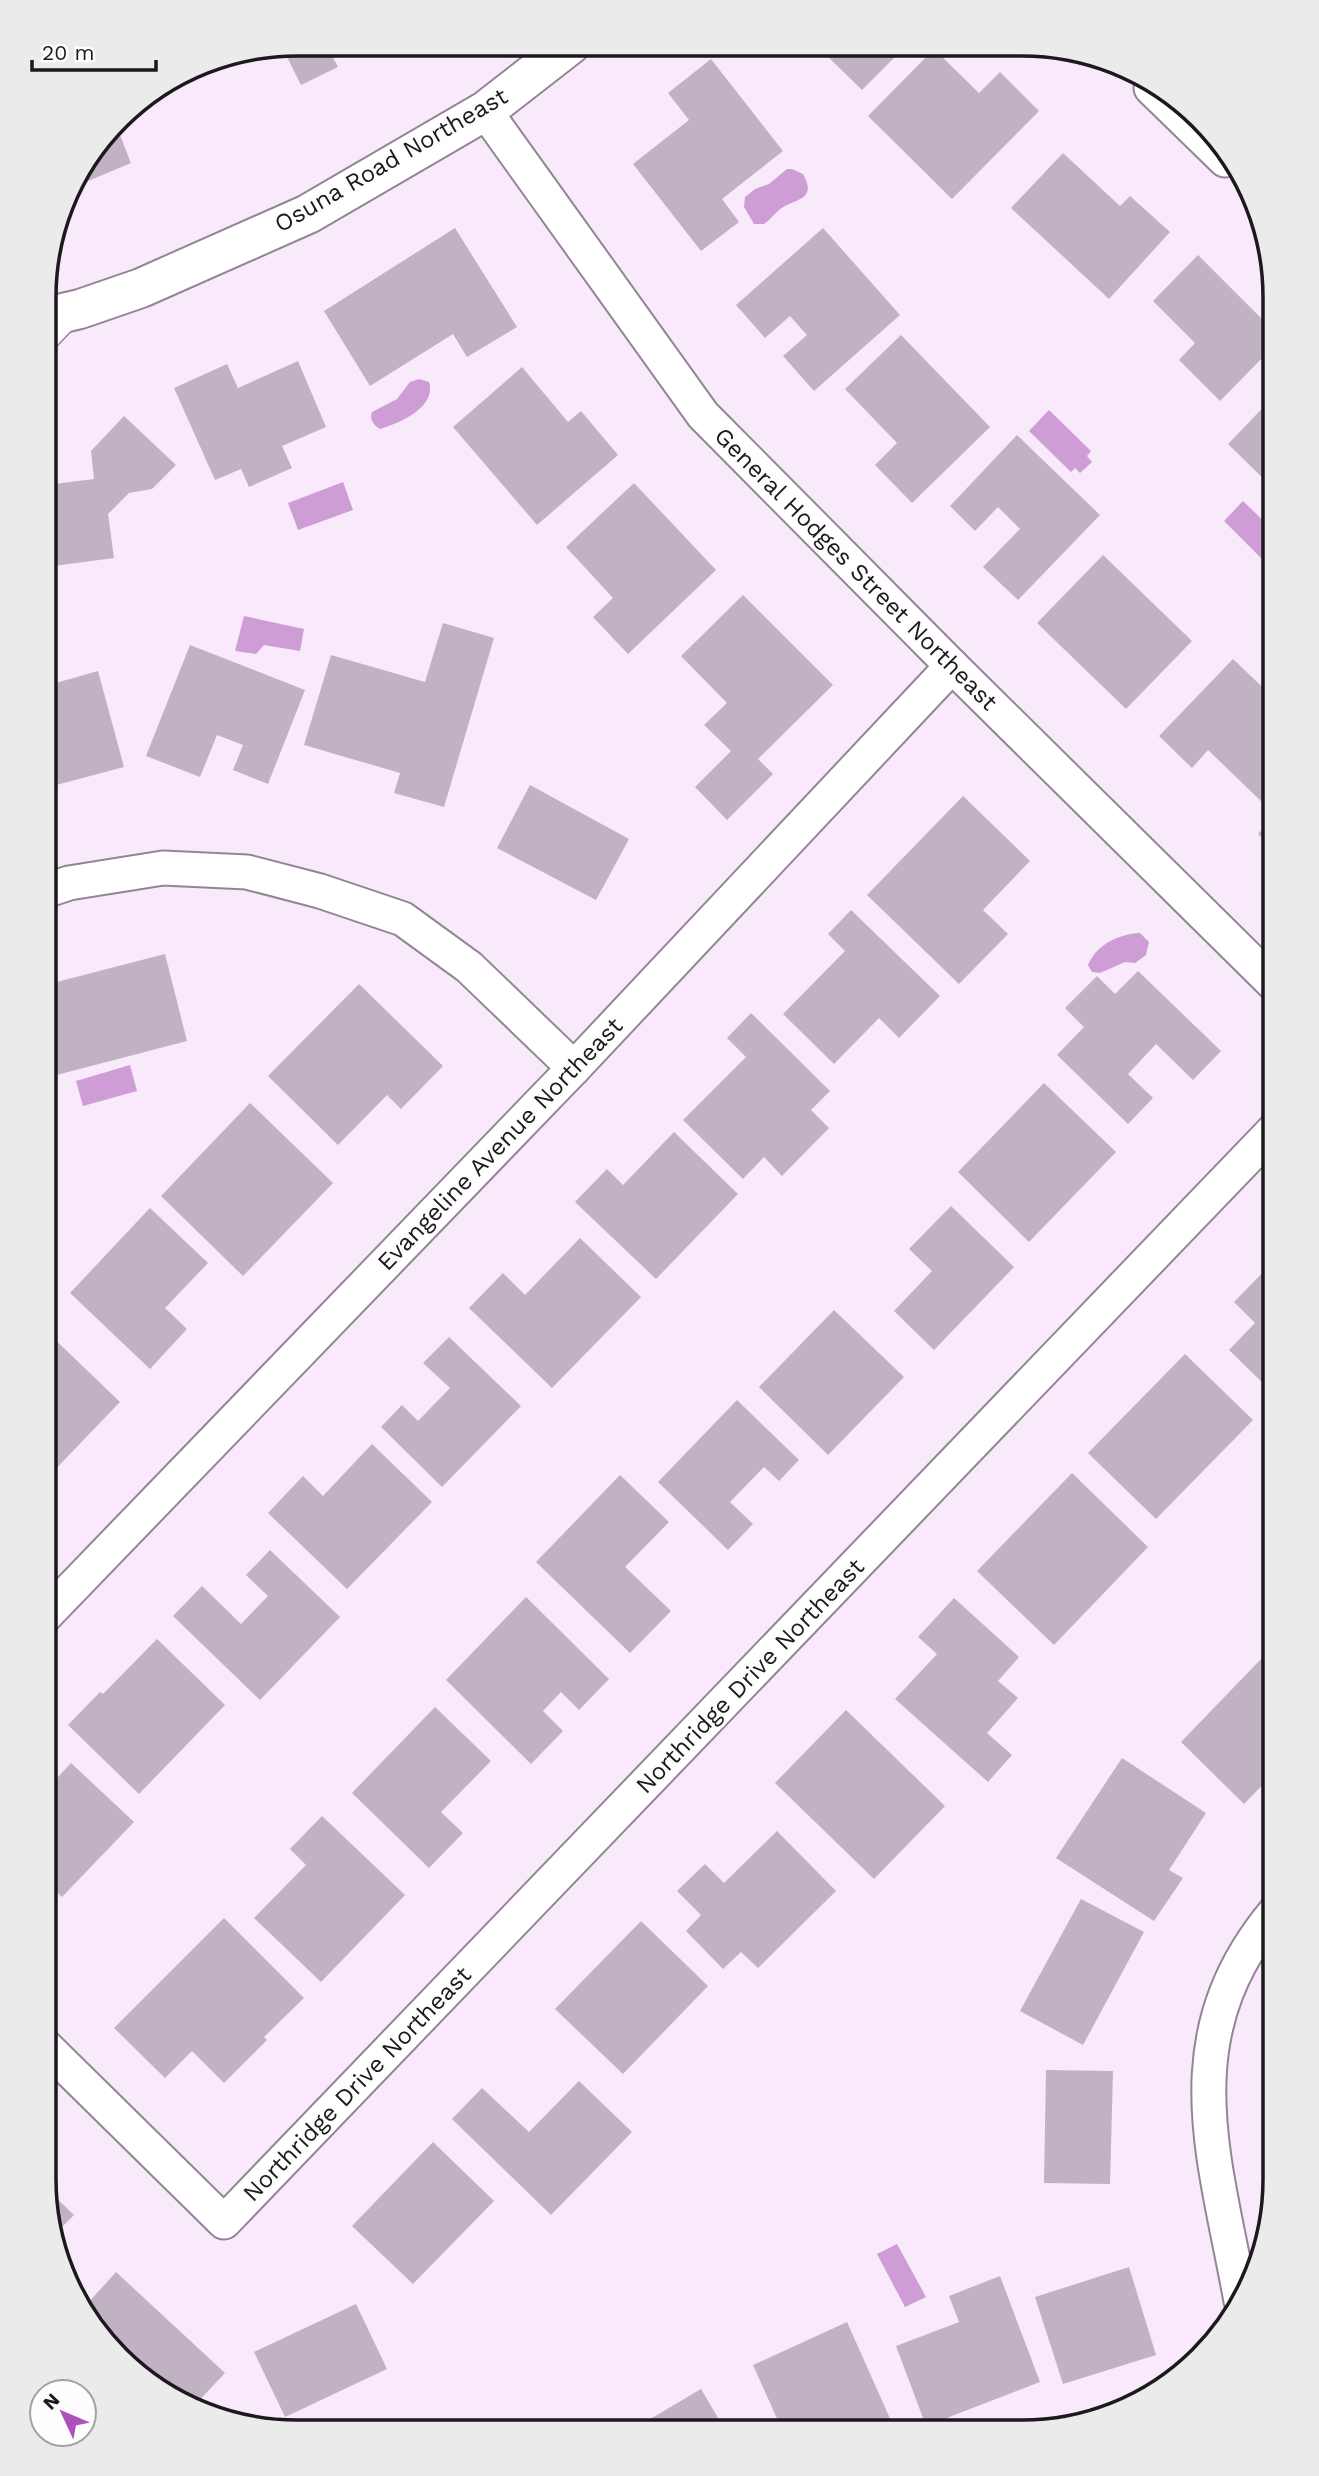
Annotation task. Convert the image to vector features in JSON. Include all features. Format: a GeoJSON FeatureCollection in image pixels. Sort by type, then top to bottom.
{"type":"FeatureCollection","features":[{"type":"Feature","properties":{"kind":"street","name":"Osuna Road Northeast"},"geometry":{"type":"LineString","coordinates":[[63,313],[141,288],[308,214],[485,111],[557,56]]}},
{"type":"Feature","properties":{"kind":"street","name":"General Hodges Street Northeast"},"geometry":{"type":"LineString","coordinates":[[485,111],[702,415],[1263,973]]}},
{"type":"Feature","properties":{"kind":"street"},"geometry":{"type":"LineString","coordinates":[[1174,111],[1207,143]]}},
{"type":"Feature","properties":{"kind":"street","name":"Evangeline Avenue Northeast"},"geometry":{"type":"LineString","coordinates":[[56,1605],[574,1068],[952,666]]}},
{"type":"Feature","properties":{"kind":"street"},"geometry":{"type":"LineString","coordinates":[[56,887],[163,868],[247,872],[320,891],[403,919],[469,967],[574,1068]]}},
{"type":"Feature","properties":{"kind":"street","name":"Northridge Drive Northeast"},"geometry":{"type":"LineString","coordinates":[[56,2057],[225,2222],[1263,1142]]}},
{"type":"Feature","properties":{"kind":"street"},"geometry":{"type":"LineString","coordinates":[[1238,2285],[1208,2122],[1207,2082],[1212,2043],[1225,1992],[1254,1937],[1262,1927]]}},
{"type":"Feature","properties":{"kind":"shaded area"},"geometry":{"type":"Polygon","coordinates":[[[787,169],[803,174],[807,182],[807,192],[764,224],[754,224],[744,207],[745,197],[755,189],[769,184],[787,169]]]}},
{"type":"Feature","properties":{"kind":"shaded area"},"geometry":{"type":"Polygon","coordinates":[[[419,379],[429,382],[430,391],[422,406],[397,423],[380,429],[376,426],[372,420],[372,412],[397,399],[410,382],[419,379]]]}},
{"type":"Feature","properties":{"kind":"shaded area"},"geometry":{"type":"Polygon","coordinates":[[[1049,410],[1091,451],[1087,456],[1092,462],[1080,473],[1075,468],[1071,472],[1029,431],[1049,410]]]}},
{"type":"Feature","properties":{"kind":"shaded area"},"geometry":{"type":"Polygon","coordinates":[[[343,482],[353,510],[298,530],[288,503],[343,482]]]}},
{"type":"Feature","properties":{"kind":"shaded area"},"geometry":{"type":"Polygon","coordinates":[[[1243,501],[1263,520],[1263,560],[1224,521],[1243,501]]]}},
{"type":"Feature","properties":{"kind":"shaded area"},"geometry":{"type":"Polygon","coordinates":[[[244,616],[304,629],[300,651],[264,645],[256,654],[235,651],[244,616]]]}},
{"type":"Feature","properties":{"kind":"shaded area"},"geometry":{"type":"Polygon","coordinates":[[[1140,933],[1149,942],[1146,955],[1135,963],[1125,962],[1100,973],[1092,972],[1088,965],[1103,946],[1124,935],[1140,933]]]}},
{"type":"Feature","properties":{"kind":"shaded area"},"geometry":{"type":"Polygon","coordinates":[[[130,1065],[137,1091],[83,1106],[76,1081],[130,1065]]]}},
{"type":"Feature","properties":{"kind":"shaded area"},"geometry":{"type":"Polygon","coordinates":[[[897,2244],[926,2297],[905,2307],[877,2254],[897,2244]]]}},
{"type":"Feature","properties":{"kind":"building"},"geometry":{"type":"Polygon","coordinates":[[[332,56],[338,67],[301,85],[287,57],[332,56]]]}},
{"type":"Feature","properties":{"kind":"building"},"geometry":{"type":"Polygon","coordinates":[[[827,56],[896,56],[862,90],[827,56]]]}},
{"type":"Feature","properties":{"kind":"building"},"geometry":{"type":"Polygon","coordinates":[[[927,56],[941,56],[979,93],[1000,72],[1039,111],[952,199],[868,116],[927,56]]]}},
{"type":"Feature","properties":{"kind":"building"},"geometry":{"type":"Polygon","coordinates":[[[711,59],[783,151],[722,199],[739,222],[701,251],[633,164],[689,120],[668,93],[711,59]]]}},
{"type":"Feature","properties":{"kind":"building"},"geometry":{"type":"Polygon","coordinates":[[[120,134],[131,163],[85,182],[120,134]]]}},
{"type":"Feature","properties":{"kind":"building"},"geometry":{"type":"Polygon","coordinates":[[[1063,153],[1120,206],[1130,196],[1170,232],[1109,299],[1011,208],[1063,153]]]}},
{"type":"Feature","properties":{"kind":"building"},"geometry":{"type":"Polygon","coordinates":[[[455,228],[517,327],[467,357],[453,334],[370,386],[324,311],[455,228]]]}},
{"type":"Feature","properties":{"kind":"building"},"geometry":{"type":"Polygon","coordinates":[[[823,228],[900,315],[814,391],[783,356],[807,335],[790,316],[765,338],[736,305],[823,228]]]}},
{"type":"Feature","properties":{"kind":"building"},"geometry":{"type":"Polygon","coordinates":[[[1198,255],[1263,320],[1263,357],[1220,401],[1179,360],[1195,343],[1153,301],[1198,255]]]}},
{"type":"Feature","properties":{"kind":"building"},"geometry":{"type":"Polygon","coordinates":[[[901,335],[990,427],[912,503],[875,465],[897,443],[845,389],[901,335]]]}},
{"type":"Feature","properties":{"kind":"building"},"geometry":{"type":"Polygon","coordinates":[[[298,361],[326,427],[282,446],[292,468],[249,487],[241,469],[215,480],[174,388],[227,364],[238,388],[298,361]]]}},
{"type":"Feature","properties":{"kind":"building"},"geometry":{"type":"Polygon","coordinates":[[[522,367],[568,422],[581,411],[618,455],[537,525],[453,427],[522,367]]]}},
{"type":"Feature","properties":{"kind":"building"},"geometry":{"type":"Polygon","coordinates":[[[1263,408],[1263,478],[1228,444],[1263,408]]]}},
{"type":"Feature","properties":{"kind":"building"},"geometry":{"type":"Polygon","coordinates":[[[124,416],[176,465],[152,489],[129,493],[108,514],[114,558],[56,566],[56,484],[94,479],[91,451],[124,416]]]}},
{"type":"Feature","properties":{"kind":"building"},"geometry":{"type":"Polygon","coordinates":[[[1017,435],[1100,515],[1018,600],[983,567],[1020,529],[998,507],[975,531],[950,506],[1017,435]]]}},
{"type":"Feature","properties":{"kind":"building"},"geometry":{"type":"Polygon","coordinates":[[[634,483],[716,570],[628,654],[593,617],[613,598],[566,547],[634,483]]]}},
{"type":"Feature","properties":{"kind":"building"},"geometry":{"type":"Polygon","coordinates":[[[1103,555],[1192,641],[1126,709],[1037,623],[1103,555]]]}},
{"type":"Feature","properties":{"kind":"building"},"geometry":{"type":"Polygon","coordinates":[[[743,595],[833,685],[758,759],[773,774],[727,820],[695,787],[731,751],[704,725],[727,703],[681,656],[743,595]]]}},
{"type":"Feature","properties":{"kind":"building"},"geometry":{"type":"Polygon","coordinates":[[[443,623],[494,638],[444,807],[394,793],[400,773],[304,745],[331,655],[425,682],[443,623]]]}},
{"type":"Feature","properties":{"kind":"building"},"geometry":{"type":"Polygon","coordinates":[[[190,645],[305,690],[268,784],[233,770],[243,745],[217,735],[200,777],[146,756],[190,645]]]}},
{"type":"Feature","properties":{"kind":"building"},"geometry":{"type":"Polygon","coordinates":[[[1233,659],[1263,687],[1263,803],[1208,750],[1192,768],[1159,736],[1233,659]]]}},
{"type":"Feature","properties":{"kind":"building"},"geometry":{"type":"Polygon","coordinates":[[[98,671],[124,767],[56,785],[56,683],[98,671]]]}},
{"type":"Feature","properties":{"kind":"building"},"geometry":{"type":"Polygon","coordinates":[[[530,785],[629,839],[596,900],[497,848],[530,785]]]}},
{"type":"Feature","properties":{"kind":"building"},"geometry":{"type":"Polygon","coordinates":[[[963,796],[1030,861],[983,910],[1008,934],[959,984],[867,895],[963,796]]]}},
{"type":"Feature","properties":{"kind":"building"},"geometry":{"type":"Polygon","coordinates":[[[851,910],[940,996],[899,1038],[879,1018],[834,1064],[783,1014],[845,951],[828,934],[851,910]]]}},
{"type":"Feature","properties":{"kind":"building"},"geometry":{"type":"Polygon","coordinates":[[[165,954],[187,1041],[56,1075],[56,982],[165,954]]]}},
{"type":"Feature","properties":{"kind":"building"},"geometry":{"type":"Polygon","coordinates":[[[1138,971],[1221,1051],[1193,1080],[1156,1044],[1128,1074],[1153,1098],[1128,1124],[1057,1055],[1084,1027],[1065,1008],[1097,976],[1115,994],[1138,971]]]}},
{"type":"Feature","properties":{"kind":"building"},"geometry":{"type":"Polygon","coordinates":[[[359,984],[443,1066],[401,1109],[387,1095],[338,1145],[268,1076],[359,984]]]}},
{"type":"Feature","properties":{"kind":"building"},"geometry":{"type":"Polygon","coordinates":[[[751,1013],[830,1091],[811,1110],[829,1128],[782,1176],[764,1157],[743,1179],[683,1120],[746,1057],[727,1038],[751,1013]]]}},
{"type":"Feature","properties":{"kind":"building"},"geometry":{"type":"Polygon","coordinates":[[[1044,1083],[1116,1152],[1029,1242],[958,1172],[1044,1083]]]}},
{"type":"Feature","properties":{"kind":"building"},"geometry":{"type":"Polygon","coordinates":[[[250,1103],[333,1183],[243,1276],[161,1196],[250,1103]]]}},
{"type":"Feature","properties":{"kind":"building"},"geometry":{"type":"Polygon","coordinates":[[[674,1132],[738,1194],[656,1279],[575,1202],[607,1169],[623,1185],[674,1132]]]}},
{"type":"Feature","properties":{"kind":"building"},"geometry":{"type":"Polygon","coordinates":[[[951,1206],[1014,1267],[934,1350],[894,1311],[932,1271],[909,1249],[951,1206]]]}},
{"type":"Feature","properties":{"kind":"building"},"geometry":{"type":"Polygon","coordinates":[[[150,1208],[208,1263],[165,1308],[187,1329],[150,1369],[70,1293],[150,1208]]]}},
{"type":"Feature","properties":{"kind":"building"},"geometry":{"type":"Polygon","coordinates":[[[580,1238],[641,1297],[552,1388],[469,1308],[503,1273],[525,1295],[580,1238]]]}},
{"type":"Feature","properties":{"kind":"building"},"geometry":{"type":"Polygon","coordinates":[[[1262,1273],[1262,1383],[1229,1350],[1255,1323],[1234,1302],[1262,1273]]]}},
{"type":"Feature","properties":{"kind":"building"},"geometry":{"type":"Polygon","coordinates":[[[834,1310],[904,1377],[828,1455],[759,1387],[834,1310]]]}},
{"type":"Feature","properties":{"kind":"building"},"geometry":{"type":"Polygon","coordinates":[[[449,1337],[521,1406],[442,1487],[381,1427],[402,1405],[418,1421],[450,1388],[423,1363],[449,1337]]]}},
{"type":"Feature","properties":{"kind":"building"},"geometry":{"type":"Polygon","coordinates":[[[56,1341],[120,1402],[56,1469],[56,1341]]]}},
{"type":"Feature","properties":{"kind":"building"},"geometry":{"type":"Polygon","coordinates":[[[1185,1354],[1253,1420],[1156,1519],[1088,1453],[1185,1354]]]}},
{"type":"Feature","properties":{"kind":"building"},"geometry":{"type":"Polygon","coordinates":[[[737,1400],[799,1460],[779,1481],[764,1467],[730,1502],[753,1524],[728,1550],[658,1482],[737,1400]]]}},
{"type":"Feature","properties":{"kind":"building"},"geometry":{"type":"Polygon","coordinates":[[[372,1444],[432,1502],[347,1589],[268,1513],[303,1476],[323,1496],[372,1444]]]}},
{"type":"Feature","properties":{"kind":"building"},"geometry":{"type":"Polygon","coordinates":[[[1072,1473],[1148,1547],[1054,1645],[977,1571],[1072,1473]]]}},
{"type":"Feature","properties":{"kind":"building"},"geometry":{"type":"Polygon","coordinates":[[[620,1475],[669,1522],[625,1567],[671,1611],[630,1653],[536,1562],[620,1475]]]}},
{"type":"Feature","properties":{"kind":"building"},"geometry":{"type":"Polygon","coordinates":[[[270,1550],[340,1617],[260,1700],[173,1616],[202,1586],[241,1624],[268,1596],[246,1575],[270,1550]]]}},
{"type":"Feature","properties":{"kind":"building"},"geometry":{"type":"Polygon","coordinates":[[[526,1597],[609,1679],[579,1710],[561,1692],[543,1711],[563,1731],[531,1764],[446,1680],[526,1597]]]}},
{"type":"Feature","properties":{"kind":"building"},"geometry":{"type":"Polygon","coordinates":[[[954,1598],[1019,1657],[998,1681],[1018,1698],[987,1733],[1012,1755],[988,1782],[895,1699],[937,1654],[918,1637],[954,1598]]]}},
{"type":"Feature","properties":{"kind":"building"},"geometry":{"type":"Polygon","coordinates":[[[157,1639],[225,1705],[139,1794],[68,1725],[157,1639]]]}},
{"type":"Feature","properties":{"kind":"building"},"geometry":{"type":"Polygon","coordinates":[[[1262,1658],[1262,1785],[1244,1804],[1181,1742],[1262,1658]]]}},
{"type":"Feature","properties":{"kind":"building"},"geometry":{"type":"Polygon","coordinates":[[[435,1707],[491,1761],[441,1812],[463,1833],[429,1868],[352,1793],[435,1707]]]}},
{"type":"Feature","properties":{"kind":"building"},"geometry":{"type":"Polygon","coordinates":[[[846,1710],[945,1806],[874,1879],[775,1783],[846,1710]]]}},
{"type":"Feature","properties":{"kind":"building"},"geometry":{"type":"Polygon","coordinates":[[[1122,1758],[1206,1813],[1169,1870],[1183,1878],[1154,1921],[1056,1858],[1122,1758]]]}},
{"type":"Feature","properties":{"kind":"building"},"geometry":{"type":"Polygon","coordinates":[[[71,1763],[134,1822],[62,1897],[56,1891],[56,1779],[71,1763]]]}},
{"type":"Feature","properties":{"kind":"building"},"geometry":{"type":"Polygon","coordinates":[[[322,1816],[405,1895],[321,1982],[254,1918],[306,1865],[290,1849],[322,1816]]]}},
{"type":"Feature","properties":{"kind":"building"},"geometry":{"type":"Polygon","coordinates":[[[777,1831],[836,1891],[758,1968],[741,1952],[723,1969],[686,1931],[701,1915],[677,1891],[705,1864],[724,1883],[777,1831]]]}},
{"type":"Feature","properties":{"kind":"building"},"geometry":{"type":"Polygon","coordinates":[[[1081,1899],[1144,1932],[1083,2045],[1020,2011],[1081,1899]]]}},
{"type":"Feature","properties":{"kind":"building"},"geometry":{"type":"Polygon","coordinates":[[[224,1918],[304,1998],[264,2037],[267,2040],[224,2083],[192,2051],[165,2078],[114,2028],[224,1918]]]}},
{"type":"Feature","properties":{"kind":"building"},"geometry":{"type":"Polygon","coordinates":[[[641,1921],[708,1986],[623,2074],[555,2009],[641,1921]]]}},
{"type":"Feature","properties":{"kind":"building"},"geometry":{"type":"Polygon","coordinates":[[[1046,2070],[1113,2071],[1110,2184],[1044,2183],[1046,2070]]]}},
{"type":"Feature","properties":{"kind":"building"},"geometry":{"type":"Polygon","coordinates":[[[579,2081],[632,2132],[551,2215],[452,2119],[482,2088],[529,2132],[579,2081]]]}},
{"type":"Feature","properties":{"kind":"building"},"geometry":{"type":"Polygon","coordinates":[[[433,2142],[494,2201],[413,2284],[352,2226],[433,2142]]]}},
{"type":"Feature","properties":{"kind":"building"},"geometry":{"type":"Polygon","coordinates":[[[57,2199],[74,2215],[61,2228],[57,2199]]]}},
{"type":"Feature","properties":{"kind":"building"},"geometry":{"type":"Polygon","coordinates":[[[1129,2267],[1156,2355],[1063,2384],[1035,2297],[1129,2267]]]}},
{"type":"Feature","properties":{"kind":"building"},"geometry":{"type":"Polygon","coordinates":[[[116,2272],[225,2373],[200,2400],[191,2395],[138,2360],[116,2338],[90,2301],[116,2272]]]}},
{"type":"Feature","properties":{"kind":"building"},"geometry":{"type":"Polygon","coordinates":[[[1000,2276],[1040,2382],[942,2420],[924,2420],[896,2346],[959,2322],[949,2296],[1000,2276]]]}},
{"type":"Feature","properties":{"kind":"building"},"geometry":{"type":"Polygon","coordinates":[[[356,2304],[387,2369],[285,2417],[254,2352],[356,2304]]]}},
{"type":"Feature","properties":{"kind":"building"},"geometry":{"type":"Polygon","coordinates":[[[847,2322],[891,2420],[778,2420],[753,2365],[847,2322]]]}},
{"type":"Feature","properties":{"kind":"building"},"geometry":{"type":"Polygon","coordinates":[[[701,2389],[719,2420],[649,2420],[701,2389]]]}}]}
